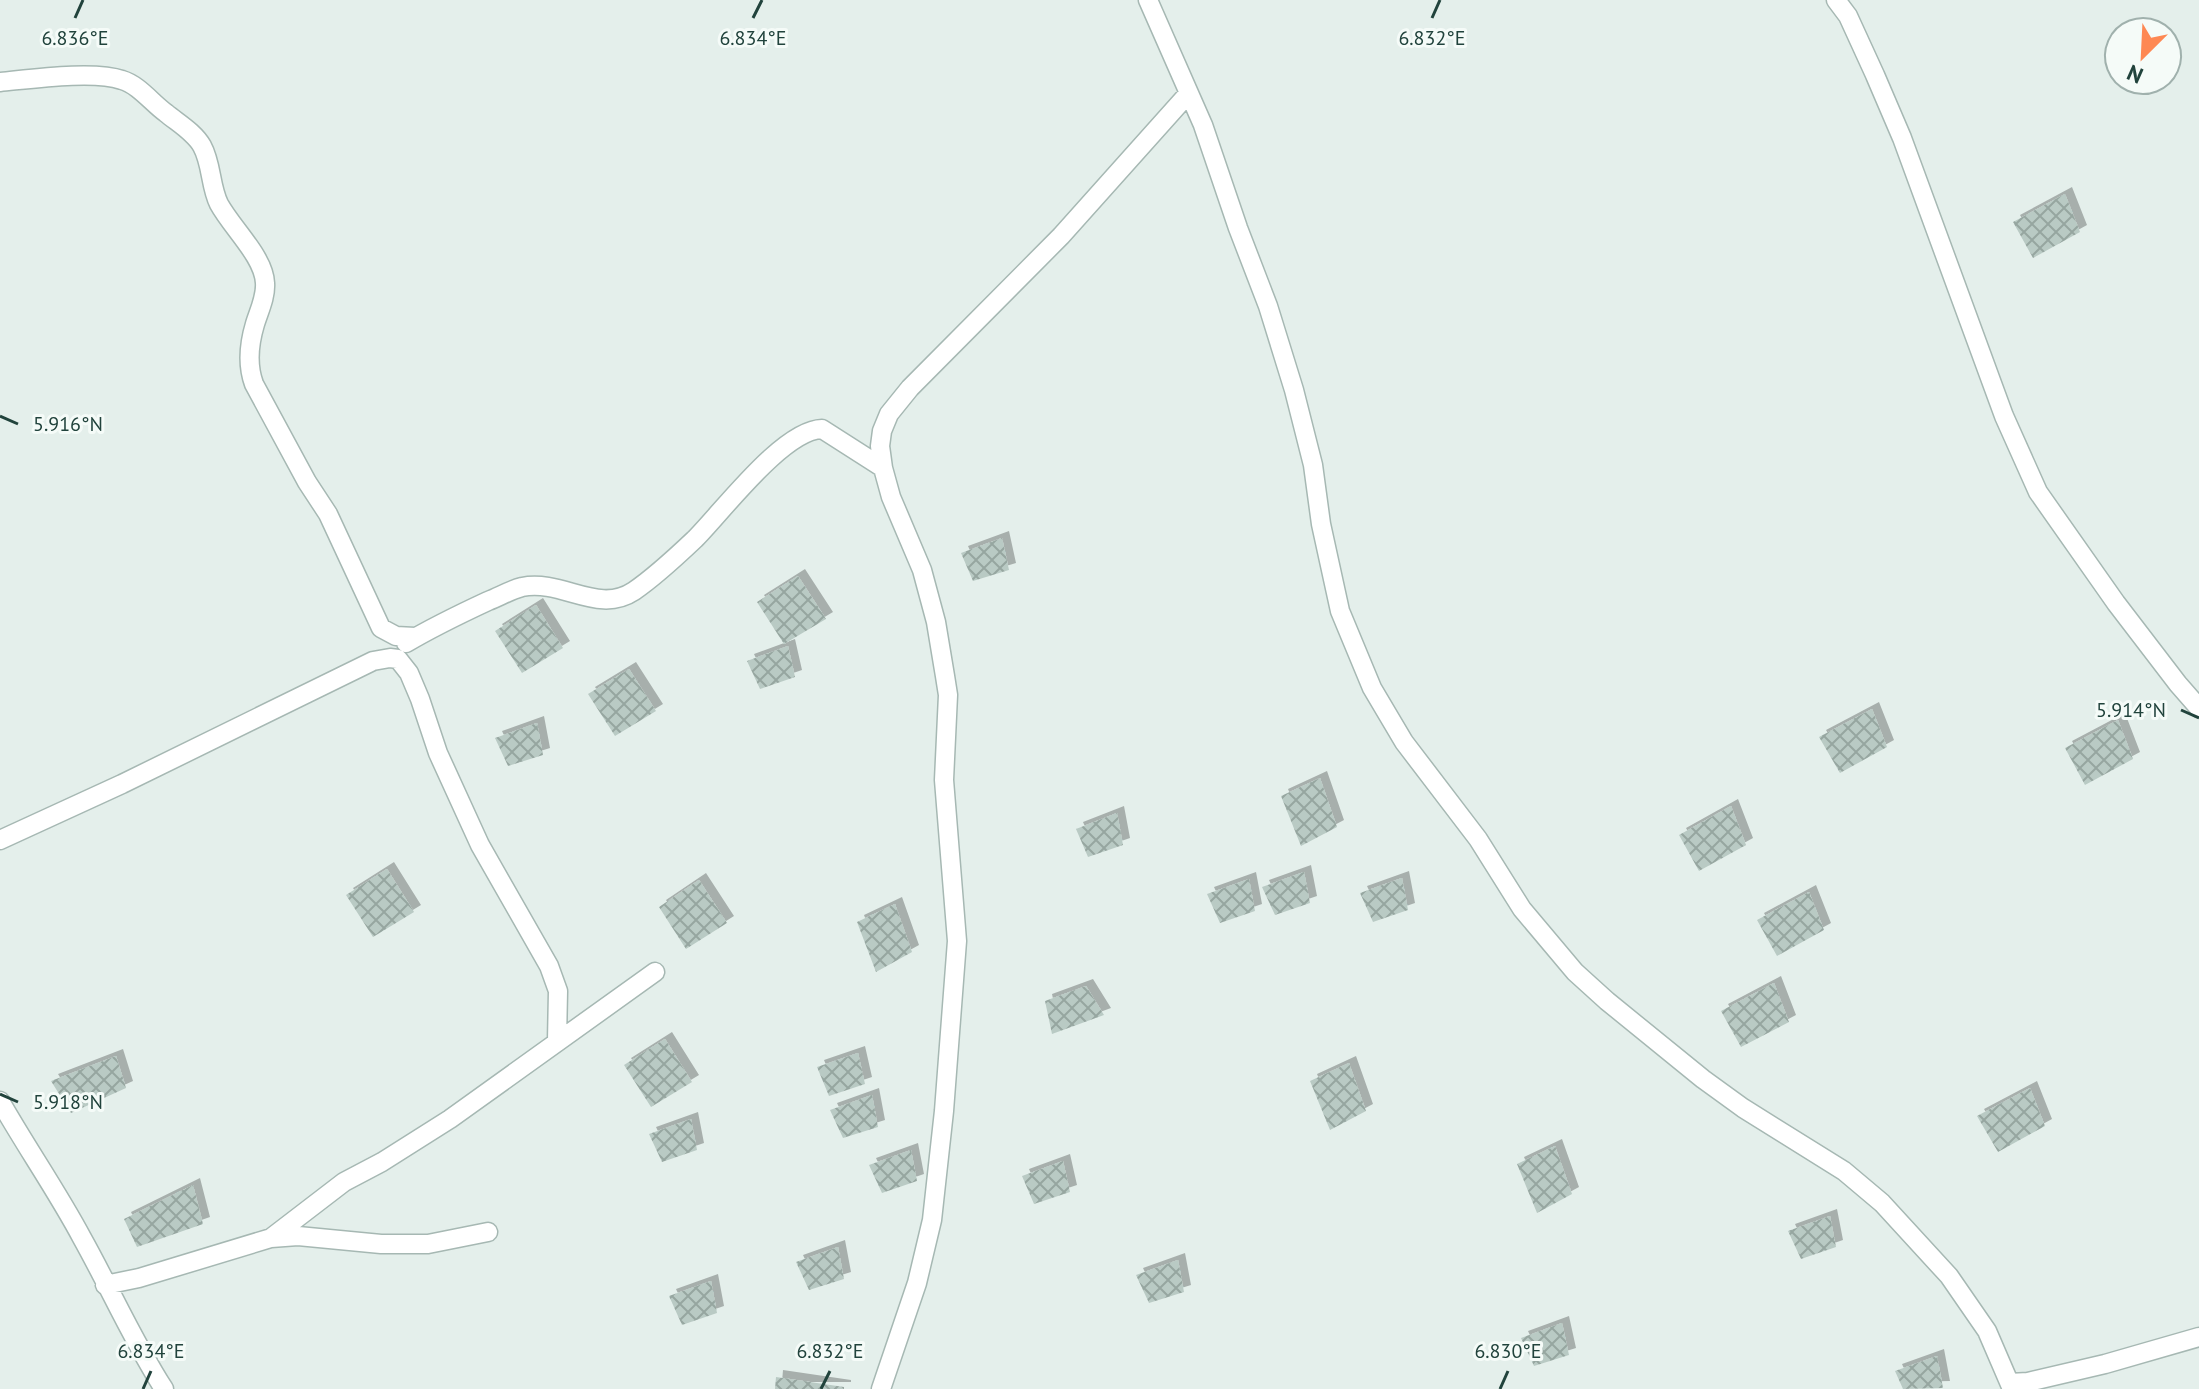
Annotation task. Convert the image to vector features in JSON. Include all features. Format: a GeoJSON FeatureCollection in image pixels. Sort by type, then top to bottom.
{"type":"FeatureCollection","features":[{"type":"Feature","properties":{"kind":"street"},"geometry":{"type":"LineString","coordinates":[[1148,0],[1203,125],[1268,306],[1313,465],[1321,524],[1340,611],[1372,688],[1404,742],[1478,839],[1522,909],[1575,972],[1607,1001],[1703,1079],[1743,1108],[1844,1171],[1882,1203],[1949,1276],[1987,1331],[2011,1386],[2091,1368],[2199,1337]]}},
{"type":"Feature","properties":{"kind":"street"},"geometry":{"type":"LineString","coordinates":[[1836,0],[1848,16],[1881,87],[2004,416],[2038,492],[2116,603],[2199,708]]}},
{"type":"Feature","properties":{"kind":"street"},"geometry":{"type":"LineString","coordinates":[[0,82],[81,76],[122,80],[136,87],[199,141],[207,155],[217,200],[257,258],[264,274],[264,294],[249,355],[249,372],[254,384],[307,482],[328,514],[381,628],[396,636],[415,637]]}},
{"type":"Feature","properties":{"kind":"street"},"geometry":{"type":"LineString","coordinates":[[881,1389],[917,1283],[932,1220],[957,941],[944,780],[948,695],[936,622],[922,570],[891,497],[883,468],[880,446],[882,431],[889,414],[910,388],[1061,236],[1188,94]]}},
{"type":"Feature","properties":{"kind":"street"},"geometry":{"type":"LineString","coordinates":[[0,840],[373,661],[444,621],[519,588],[554,586],[590,599],[619,599],[656,574],[779,450],[800,435],[822,429],[883,468]]}},
{"type":"Feature","properties":{"kind":"street"},"geometry":{"type":"LineString","coordinates":[[373,661],[398,659],[409,673],[438,753],[480,845],[549,966],[558,991],[557,1041]]}},
{"type":"Feature","properties":{"kind":"street"},"geometry":{"type":"LineString","coordinates":[[271,1238],[344,1182],[450,1119],[655,972]]}},
{"type":"Feature","properties":{"kind":"street"},"geometry":{"type":"LineString","coordinates":[[0,1101],[76,1227],[164,1389]]}},
{"type":"Feature","properties":{"kind":"street"},"geometry":{"type":"LineString","coordinates":[[105,1285],[139,1278],[271,1238],[298,1236],[381,1244],[428,1244],[488,1232]]}},
{"type":"Feature","properties":{"kind":"building"},"geometry":{"type":"Polygon","coordinates":[[[2065,194],[2080,232],[2033,258],[2013,222],[2065,194]]]}},
{"type":"Feature","properties":{"kind":"building"},"geometry":{"type":"Polygon","coordinates":[[[1002,538],[1009,570],[973,581],[961,553],[1002,538]]]}},
{"type":"Feature","properties":{"kind":"building"},"geometry":{"type":"Polygon","coordinates":[[[798,576],[826,619],[784,644],[757,602],[798,576]]]}},
{"type":"Feature","properties":{"kind":"building"},"geometry":{"type":"Polygon","coordinates":[[[536,605],[563,648],[522,673],[495,631],[536,605]]]}},
{"type":"Feature","properties":{"kind":"building"},"geometry":{"type":"Polygon","coordinates":[[[788,646],[795,677],[760,689],[747,661],[788,646]]]}},
{"type":"Feature","properties":{"kind":"building"},"geometry":{"type":"Polygon","coordinates":[[[629,669],[656,711],[615,736],[588,694],[629,669]]]}},
{"type":"Feature","properties":{"kind":"building"},"geometry":{"type":"Polygon","coordinates":[[[1872,709],[1887,747],[1840,773],[1819,737],[1872,709]]]}},
{"type":"Feature","properties":{"kind":"building"},"geometry":{"type":"Polygon","coordinates":[[[2118,720],[2133,759],[2085,785],[2065,748],[2118,720]]]}},
{"type":"Feature","properties":{"kind":"building"},"geometry":{"type":"Polygon","coordinates":[[[537,723],[543,755],[508,766],[495,738],[537,723]]]}},
{"type":"Feature","properties":{"kind":"building"},"geometry":{"type":"Polygon","coordinates":[[[1320,778],[1337,827],[1301,846],[1281,796],[1320,778]]]}},
{"type":"Feature","properties":{"kind":"building"},"geometry":{"type":"Polygon","coordinates":[[[1731,806],[1746,845],[1699,871],[1679,835],[1731,806]]]}},
{"type":"Feature","properties":{"kind":"building"},"geometry":{"type":"Polygon","coordinates":[[[1117,813],[1123,845],[1088,857],[1076,829],[1117,813]]]}},
{"type":"Feature","properties":{"kind":"building"},"geometry":{"type":"Polygon","coordinates":[[[387,869],[414,912],[373,937],[346,895],[387,869]]]}},
{"type":"Feature","properties":{"kind":"building"},"geometry":{"type":"Polygon","coordinates":[[[1304,872],[1310,903],[1275,915],[1262,887],[1304,872]]]}},
{"type":"Feature","properties":{"kind":"building"},"geometry":{"type":"Polygon","coordinates":[[[1402,878],[1408,910],[1373,922],[1360,893],[1402,878]]]}},
{"type":"Feature","properties":{"kind":"building"},"geometry":{"type":"Polygon","coordinates":[[[1249,879],[1255,911],[1220,923],[1207,894],[1249,879]]]}},
{"type":"Feature","properties":{"kind":"building"},"geometry":{"type":"Polygon","coordinates":[[[699,880],[727,923],[686,949],[659,907],[699,880]]]}},
{"type":"Feature","properties":{"kind":"building"},"geometry":{"type":"Polygon","coordinates":[[[1809,892],[1824,930],[1777,956],[1757,920],[1809,892]]]}},
{"type":"Feature","properties":{"kind":"building"},"geometry":{"type":"Polygon","coordinates":[[[895,904],[912,952],[876,972],[857,922],[895,904]]]}},
{"type":"Feature","properties":{"kind":"building"},"geometry":{"type":"Polygon","coordinates":[[[1774,983],[1789,1022],[1741,1047],[1721,1011],[1774,983]]]}},
{"type":"Feature","properties":{"kind":"building"},"geometry":{"type":"Polygon","coordinates":[[[1086,986],[1104,1015],[1052,1034],[1045,1001],[1086,986]]]}},
{"type":"Feature","properties":{"kind":"building"},"geometry":{"type":"Polygon","coordinates":[[[665,1039],[692,1082],[651,1107],[624,1065],[665,1039]]]}},
{"type":"Feature","properties":{"kind":"building"},"geometry":{"type":"Polygon","coordinates":[[[858,1053],[865,1084],[829,1096],[817,1067],[858,1053]]]}},
{"type":"Feature","properties":{"kind":"building"},"geometry":{"type":"Polygon","coordinates":[[[116,1056],[126,1088],[71,1113],[51,1081],[116,1056]]]}},
{"type":"Feature","properties":{"kind":"building"},"geometry":{"type":"Polygon","coordinates":[[[1349,1063],[1366,1111],[1330,1130],[1310,1081],[1349,1063]]]}},
{"type":"Feature","properties":{"kind":"building"},"geometry":{"type":"Polygon","coordinates":[[[2030,1088],[2045,1126],[1998,1152],[1977,1116],[2030,1088]]]}},
{"type":"Feature","properties":{"kind":"building"},"geometry":{"type":"Polygon","coordinates":[[[872,1095],[878,1127],[843,1138],[830,1110],[872,1095]]]}},
{"type":"Feature","properties":{"kind":"building"},"geometry":{"type":"Polygon","coordinates":[[[691,1119],[697,1150],[662,1162],[649,1134],[691,1119]]]}},
{"type":"Feature","properties":{"kind":"building"},"geometry":{"type":"Polygon","coordinates":[[[1555,1146],[1572,1194],[1537,1213],[1517,1164],[1555,1146]]]}},
{"type":"Feature","properties":{"kind":"building"},"geometry":{"type":"Polygon","coordinates":[[[911,1150],[917,1181],[882,1193],[869,1165],[911,1150]]]}},
{"type":"Feature","properties":{"kind":"building"},"geometry":{"type":"Polygon","coordinates":[[[1063,1161],[1070,1192],[1034,1204],[1022,1176],[1063,1161]]]}},
{"type":"Feature","properties":{"kind":"building"},"geometry":{"type":"Polygon","coordinates":[[[193,1185],[203,1224],[137,1247],[124,1219],[193,1185]]]}},
{"type":"Feature","properties":{"kind":"building"},"geometry":{"type":"Polygon","coordinates":[[[1830,1216],[1836,1247],[1801,1259],[1788,1231],[1830,1216]]]}},
{"type":"Feature","properties":{"kind":"building"},"geometry":{"type":"Polygon","coordinates":[[[838,1247],[844,1279],[809,1290],[796,1262],[838,1247]]]}},
{"type":"Feature","properties":{"kind":"building"},"geometry":{"type":"Polygon","coordinates":[[[1178,1260],[1184,1292],[1149,1303],[1136,1275],[1178,1260]]]}},
{"type":"Feature","properties":{"kind":"building"},"geometry":{"type":"Polygon","coordinates":[[[711,1281],[717,1313],[682,1325],[669,1296],[711,1281]]]}},
{"type":"Feature","properties":{"kind":"building"},"geometry":{"type":"Polygon","coordinates":[[[1562,1323],[1569,1355],[1534,1366],[1521,1338],[1562,1323]]]}},
{"type":"Feature","properties":{"kind":"building"},"geometry":{"type":"Polygon","coordinates":[[[1937,1356],[1943,1388],[1903,1389],[1895,1371],[1937,1356]]]}},
{"type":"Feature","properties":{"kind":"building"},"geometry":{"type":"Polygon","coordinates":[[[776,1377],[844,1387],[844,1389],[775,1389],[776,1377]]]}}]}
